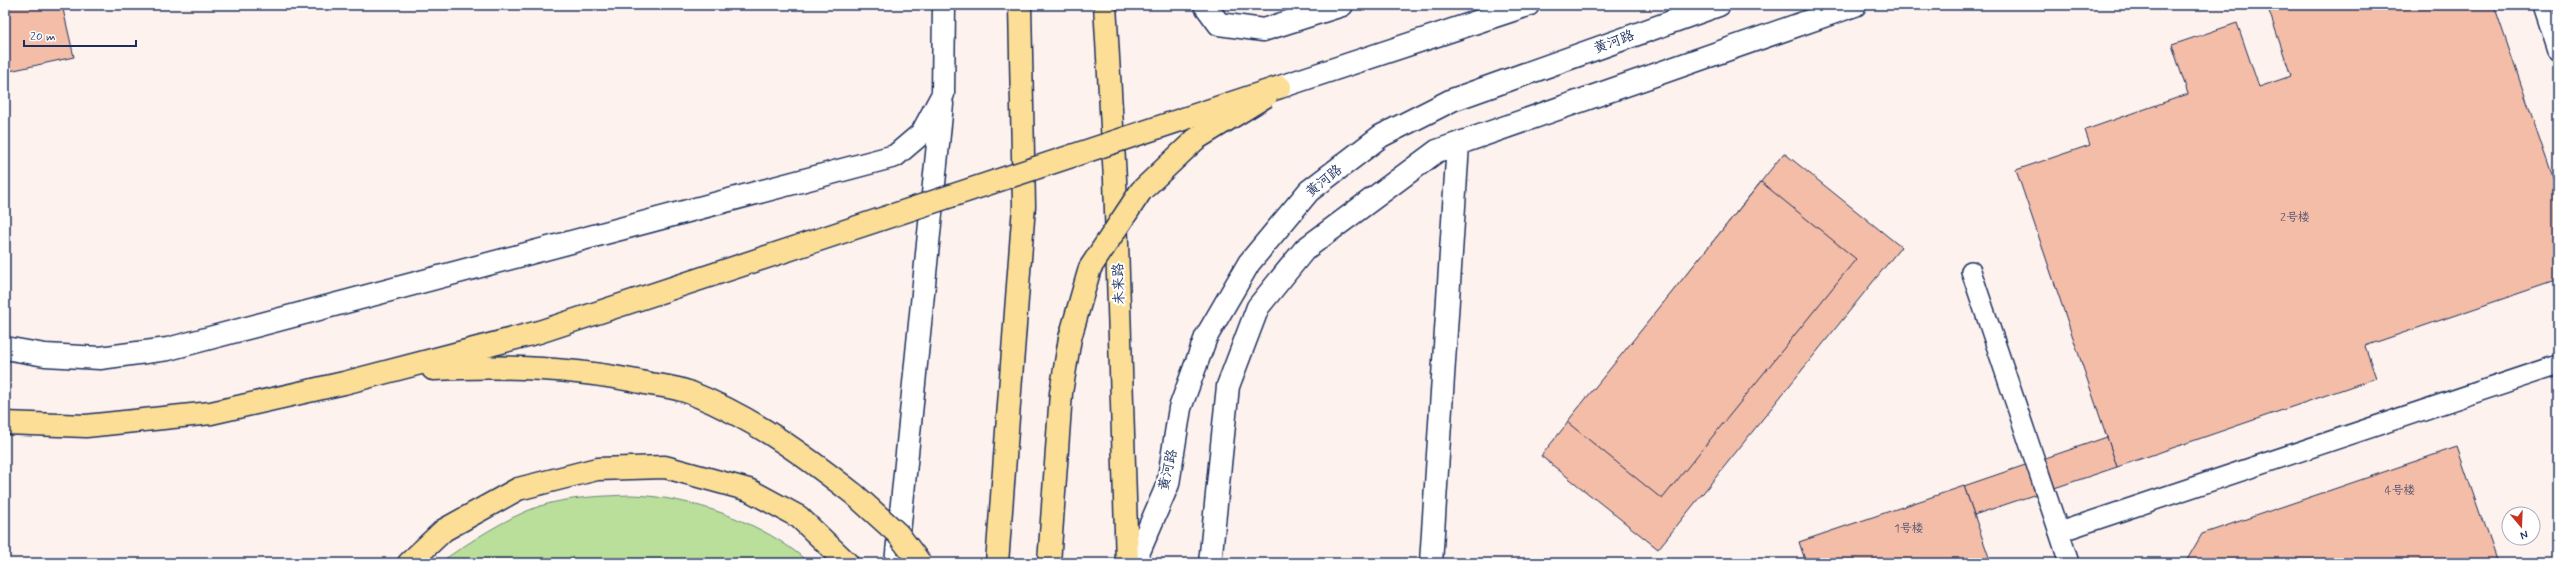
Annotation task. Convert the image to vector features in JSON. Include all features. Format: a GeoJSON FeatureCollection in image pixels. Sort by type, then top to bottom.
{"type":"FeatureCollection","features":[{"type":"Feature","properties":{"kind":"main road"},"geometry":{"type":"LineString","coordinates":[[997,563],[1024,206],[1020,5]]}},
{"type":"Feature","properties":{"kind":"main road","name":"未来路"},"geometry":{"type":"LineString","coordinates":[[1105,5],[1115,179],[1127,563]]}},
{"type":"Feature","properties":{"kind":"main road"},"geometry":{"type":"LineString","coordinates":[[5,423],[86,426],[211,413],[385,372],[539,332],[1280,87]]}},
{"type":"Feature","properties":{"kind":"main road"},"geometry":{"type":"LineString","coordinates":[[1050,563],[1061,393],[1070,338],[1090,268],[1141,191],[1196,139],[1280,87]]}},
{"type":"Feature","properties":{"kind":"main road"},"geometry":{"type":"LineString","coordinates":[[385,372],[490,366],[619,377],[690,392],[746,418],[801,452],[855,495],[898,534],[920,563]]}},
{"type":"Feature","properties":{"kind":"main road"},"geometry":{"type":"LineString","coordinates":[[409,563],[444,530],[518,489],[597,469],[665,467],[749,490],[799,517],[847,563]]}},
{"type":"Feature","properties":{"kind":"street"},"geometry":{"type":"LineString","coordinates":[[896,563],[943,94],[944,5]]}},
{"type":"Feature","properties":{"kind":"street"},"geometry":{"type":"LineString","coordinates":[[1205,5],[1219,24],[1263,30],[1342,5]]}},
{"type":"Feature","properties":{"kind":"street","name":"黄河路"},"geometry":{"type":"LineString","coordinates":[[1134,563],[1168,484],[1180,408],[1206,337],[1249,263],[1309,191],[1381,136],[1452,100],[1719,5]]}},
{"type":"Feature","properties":{"kind":"street"},"geometry":{"type":"LineString","coordinates":[[1210,563],[1228,386],[1258,307],[1305,249],[1437,151],[1855,5]]}},
{"type":"Feature","properties":{"kind":"street"},"geometry":{"type":"LineString","coordinates":[[1280,87],[1520,8]]}},
{"type":"Feature","properties":{"kind":"street"},"geometry":{"type":"LineString","coordinates":[[5,348],[45,355],[100,358],[168,349],[895,156],[922,132],[943,94]]}},
{"type":"Feature","properties":{"kind":"street"},"geometry":{"type":"LineString","coordinates":[[1431,563],[1458,144]]}},
{"type":"Feature","properties":{"kind":"lane"},"geometry":{"type":"LineString","coordinates":[[2542,5],[2558,51]]}},
{"type":"Feature","properties":{"kind":"lane"},"geometry":{"type":"LineString","coordinates":[[1971,271],[2069,563]]}},
{"type":"Feature","properties":{"kind":"lane"},"geometry":{"type":"LineString","coordinates":[[2059,532],[2558,365]]}},
{"type":"Feature","properties":{"kind":"green space"},"geometry":{"type":"Polygon","coordinates":[[[631,495],[677,500],[726,514],[771,536],[809,563],[439,563],[501,524],[540,506],[574,499],[631,495]]]}},
{"type":"Feature","properties":{"kind":"building"},"geometry":{"type":"Polygon","coordinates":[[[5,5],[62,5],[74,57],[5,72],[5,5]]]}},
{"type":"Feature","properties":{"kind":"building"},"geometry":{"type":"Polygon","coordinates":[[[2267,5],[2494,5],[2558,193],[2558,280],[2365,346],[2376,378],[2117,467],[2016,170],[2090,145],[2085,130],[2188,94],[2172,45],[2237,23],[2259,87],[2291,76],[2267,5]]]}},
{"type":"Feature","properties":{"kind":"building"},"geometry":{"type":"Polygon","coordinates":[[[1784,153],[1901,247],[1658,549],[1541,456],[1784,153]]]}},
{"type":"Feature","properties":{"kind":"building"},"geometry":{"type":"Polygon","coordinates":[[[1761,182],[1856,259],[1662,499],[1567,422],[1761,182]]]}},
{"type":"Feature","properties":{"kind":"building"},"geometry":{"type":"Polygon","coordinates":[[[2107,437],[2117,467],[1974,515],[1964,486],[2107,437]]]}},
{"type":"Feature","properties":{"kind":"building"},"geometry":{"type":"Polygon","coordinates":[[[2457,447],[2497,563],[2185,563],[2202,534],[2457,447]]]}},
{"type":"Feature","properties":{"kind":"building"},"geometry":{"type":"Polygon","coordinates":[[[1964,486],[1991,563],[1806,563],[1799,542],[1964,486]]]}}]}
